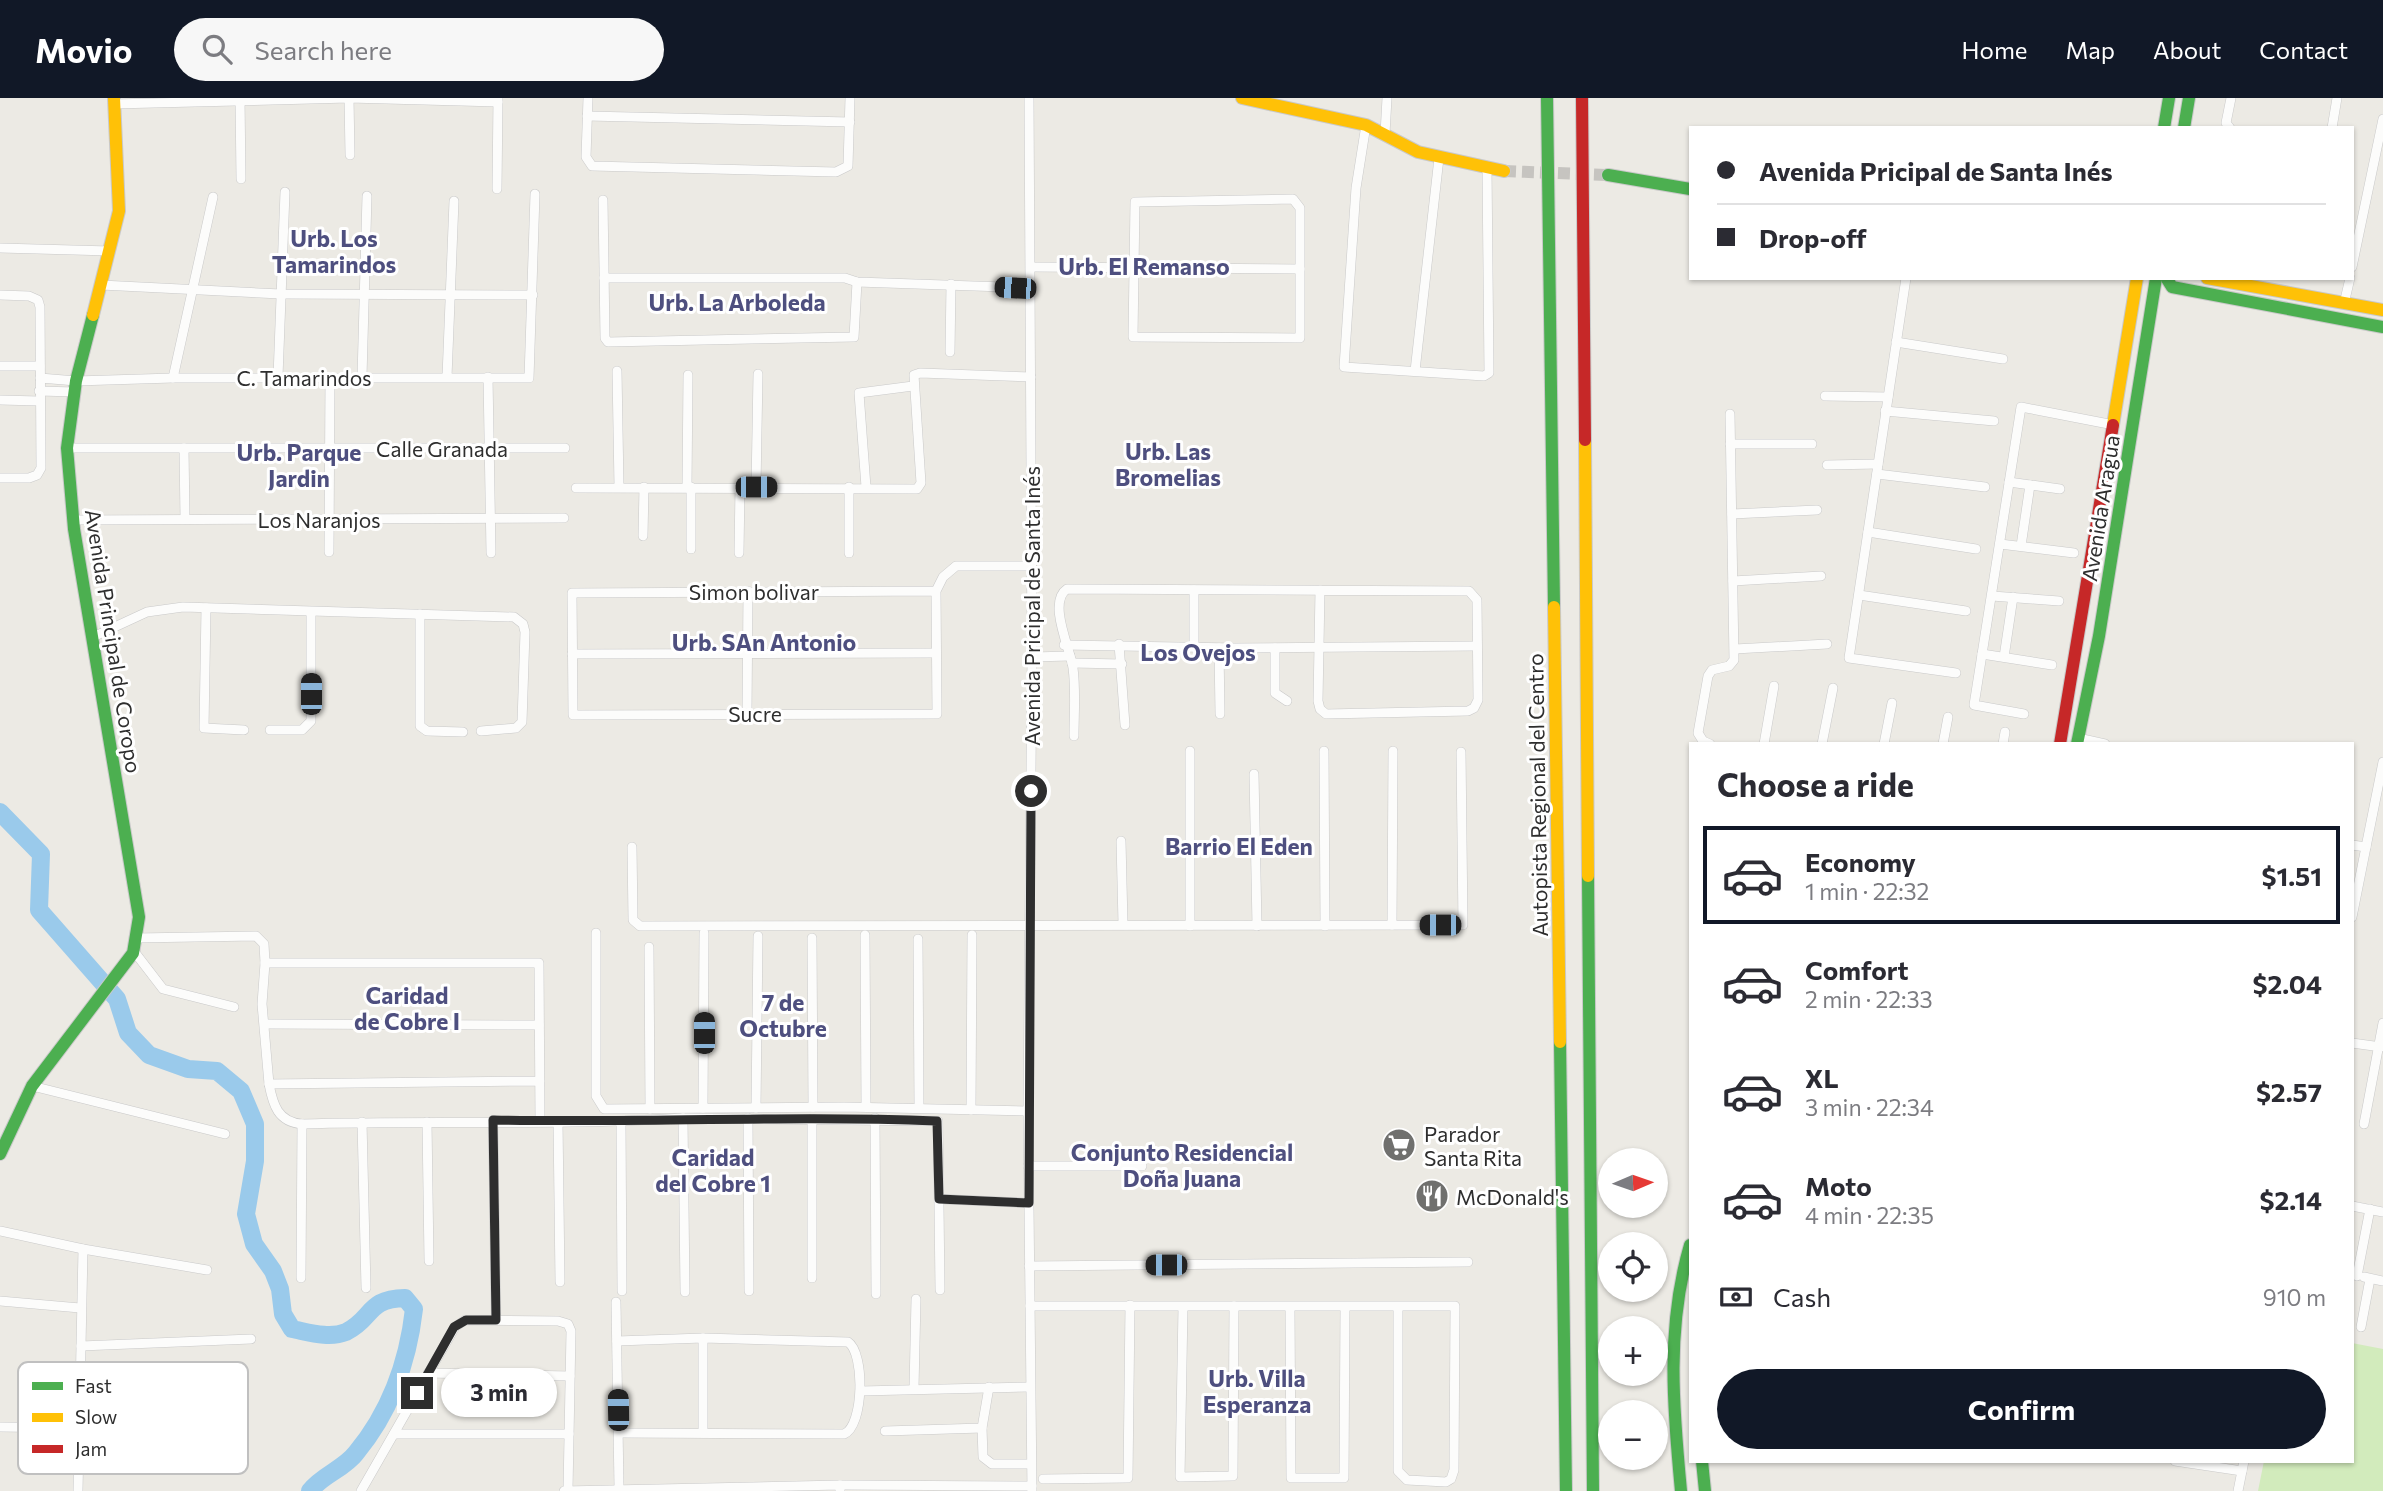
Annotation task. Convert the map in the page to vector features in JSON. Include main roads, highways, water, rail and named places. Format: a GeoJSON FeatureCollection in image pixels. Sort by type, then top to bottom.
{"type":"FeatureCollection","features":[{"type":"Feature","properties":{"kind":"main road"},"geometry":{"type":"LineString","coordinates":[[1242,98],[1366,125],[1418,152],[1504,171]]}},
{"type":"Feature","properties":{"kind":"main road","name":"Autopista Regional del Centro"},"geometry":{"type":"LineString","coordinates":[[1547,98],[1566,1491]]}},
{"type":"Feature","properties":{"kind":"main road"},"geometry":{"type":"LineString","coordinates":[[1582,98],[1593,1491]]}},
{"type":"Feature","properties":{"kind":"main road"},"geometry":{"type":"LineString","coordinates":[[2164,126],[2169,98]]}},
{"type":"Feature","properties":{"kind":"main road"},"geometry":{"type":"LineString","coordinates":[[2184,126],[2189,98]]}},
{"type":"Feature","properties":{"kind":"main road","name":"Avenida Principal de Coropo"},"geometry":{"type":"LineString","coordinates":[[13,1121],[32,1086],[118,973],[135,944],[139,917],[74,520],[67,448],[76,387],[119,211],[120,184],[114,101]]}},
{"type":"Feature","properties":{"kind":"main road"},"geometry":{"type":"LineString","coordinates":[[1608,175],[1689,189]]}},
{"type":"Feature","properties":{"kind":"main road","name":"Avenida Aragua"},"geometry":{"type":"LineString","coordinates":[[2060,742],[2137,280]]}},
{"type":"Feature","properties":{"kind":"main road","name":"Avenida Aragua"},"geometry":{"type":"LineString","coordinates":[[2078,741],[2099,636],[2156,280]]}},
{"type":"Feature","properties":{"kind":"main road"},"geometry":{"type":"LineString","coordinates":[[2168,280],[2172,287],[2383,327]]}},
{"type":"Feature","properties":{"kind":"main road"},"geometry":{"type":"LineString","coordinates":[[2218,280],[2383,310]]}},
{"type":"Feature","properties":{"kind":"main road"},"geometry":{"type":"LineString","coordinates":[[0,1118],[13,1121],[0,1154]]}},
{"type":"Feature","properties":{"kind":"main road"},"geometry":{"type":"LineString","coordinates":[[1681,1491],[1671,1367],[1679,1285],[1689,1249]]}},
{"type":"Feature","properties":{"kind":"main road"},"geometry":{"type":"LineString","coordinates":[[1702,1463],[1705,1491]]}},
{"type":"Feature","properties":{"kind":"waterway"},"geometry":{"type":"LineString","coordinates":[[0,812],[41,854],[39,910],[117,999],[128,1033],[149,1055],[188,1069],[217,1071],[241,1091],[255,1124],[255,1161],[246,1214],[254,1244],[273,1271],[280,1289],[283,1314],[292,1329],[333,1335],[346,1332],[377,1306],[392,1299],[405,1298],[414,1309],[402,1367],[379,1421],[351,1459],[310,1491]]}},
{"type":"Feature","properties":{"kind":"tunnel"},"geometry":{"type":"LineString","coordinates":[[1504,171],[1608,175]]}},
{"type":"Feature","properties":{"kind":"place","name":"Parador Santa Rita"},"geometry":{"type":"Point","coordinates":[1399,1145]}},
{"type":"Feature","properties":{"kind":"place","name":"McDonald's"},"geometry":{"type":"Point","coordinates":[1432,1196]}},
{"type":"Feature","properties":{"kind":"district","name":"Urb. Los Tamarindos"},"geometry":{"type":"Point","coordinates":[334,251]}},
{"type":"Feature","properties":{"kind":"district","name":"Urb. El Remanso"},"geometry":{"type":"Point","coordinates":[1144,266]}},
{"type":"Feature","properties":{"kind":"district","name":"Urb. La Arboleda"},"geometry":{"type":"Point","coordinates":[737,302]}},
{"type":"Feature","properties":{"kind":"district","name":"Urb. Las Bromelias"},"geometry":{"type":"Point","coordinates":[1168,464]}},
{"type":"Feature","properties":{"kind":"district","name":"Urb. Parque Jardin"},"geometry":{"type":"Point","coordinates":[299,465]}},
{"type":"Feature","properties":{"kind":"district","name":"Urb. SAn Antonio"},"geometry":{"type":"Point","coordinates":[764,642]}},
{"type":"Feature","properties":{"kind":"district","name":"Los Ovejos"},"geometry":{"type":"Point","coordinates":[1198,652]}},
{"type":"Feature","properties":{"kind":"district","name":"Barrio El Eden"},"geometry":{"type":"Point","coordinates":[1239,846]}},
{"type":"Feature","properties":{"kind":"district","name":"Caridad de Cobre I"},"geometry":{"type":"Point","coordinates":[407,1008]}},
{"type":"Feature","properties":{"kind":"district","name":"7 de Octubre"},"geometry":{"type":"Point","coordinates":[783,1015]}},
{"type":"Feature","properties":{"kind":"district","name":"Conjunto Residencial Doña Juana"},"geometry":{"type":"Point","coordinates":[1182,1165]}},
{"type":"Feature","properties":{"kind":"district","name":"Caridad del Cobre 1"},"geometry":{"type":"Point","coordinates":[713,1170]}},
{"type":"Feature","properties":{"kind":"district","name":"Urb. Villa Esperanza"},"geometry":{"type":"Point","coordinates":[1257,1391]}}]}
